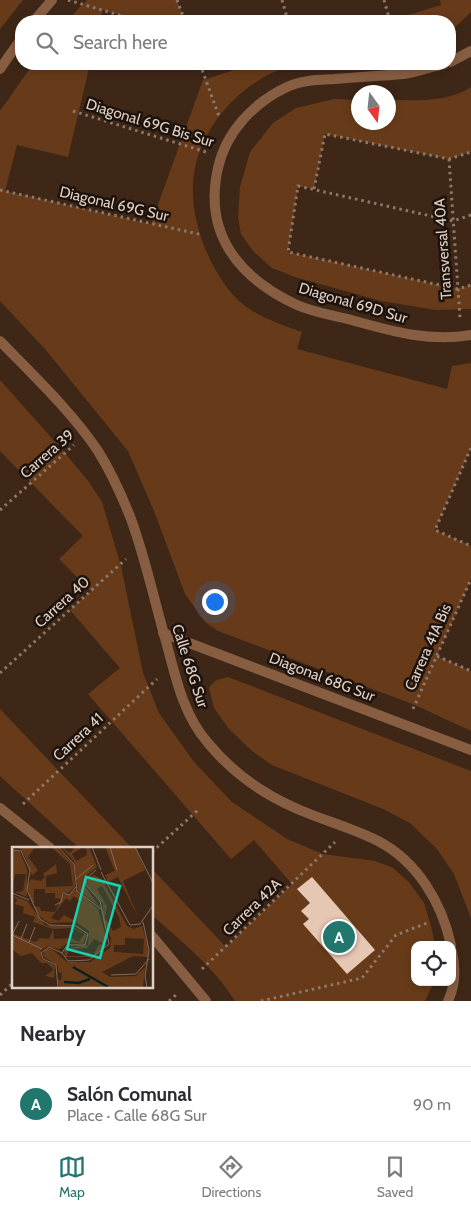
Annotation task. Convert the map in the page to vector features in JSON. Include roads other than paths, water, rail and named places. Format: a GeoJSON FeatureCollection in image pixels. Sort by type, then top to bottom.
{"type":"FeatureCollection","features":[{"type":"Feature","properties":{"kind":"street"},"geometry":{"type":"LineString","coordinates":[[39,15],[52,0]]}},
{"type":"Feature","properties":{"kind":"street"},"geometry":{"type":"LineString","coordinates":[[0,69],[15,48]]}},
{"type":"Feature","properties":{"kind":"street"},"geometry":{"type":"LineString","coordinates":[[456,59],[471,51]]}},
{"type":"Feature","properties":{"kind":"street","name":"Diagonal 69D Sur"},"geometry":{"type":"LineString","coordinates":[[421,70],[406,74],[306,81],[287,87],[255,106],[242,120],[228,141],[221,157],[214,186],[214,204],[223,240],[231,254],[245,272],[268,290],[299,306],[398,333],[424,337],[466,336]]}},
{"type":"Feature","properties":{"kind":"street","name":"Calle 68G Sur"},"geometry":{"type":"LineString","coordinates":[[0,342],[48,391],[98,452],[131,519],[172,665],[191,719],[207,742],[228,765],[269,795],[292,807],[350,828],[378,841],[395,852],[411,866],[431,892],[443,917],[450,941]]}},
{"type":"Feature","properties":{"kind":"street","name":"Diagonal 68G Sur"},"geometry":{"type":"LineString","coordinates":[[163,633],[471,750]]}},
{"type":"Feature","properties":{"kind":"street"},"geometry":{"type":"LineString","coordinates":[[0,808],[49,847]]}},
{"type":"Feature","properties":{"kind":"street"},"geometry":{"type":"LineString","coordinates":[[154,938],[206,1001]]}},
{"type":"Feature","properties":{"kind":"street"},"geometry":{"type":"LineString","coordinates":[[448,1001],[452,986]]}},
{"type":"Feature","properties":{"kind":"place","name":"Salón Comunal"},"geometry":{"type":"Point","coordinates":[339,937]}}]}
